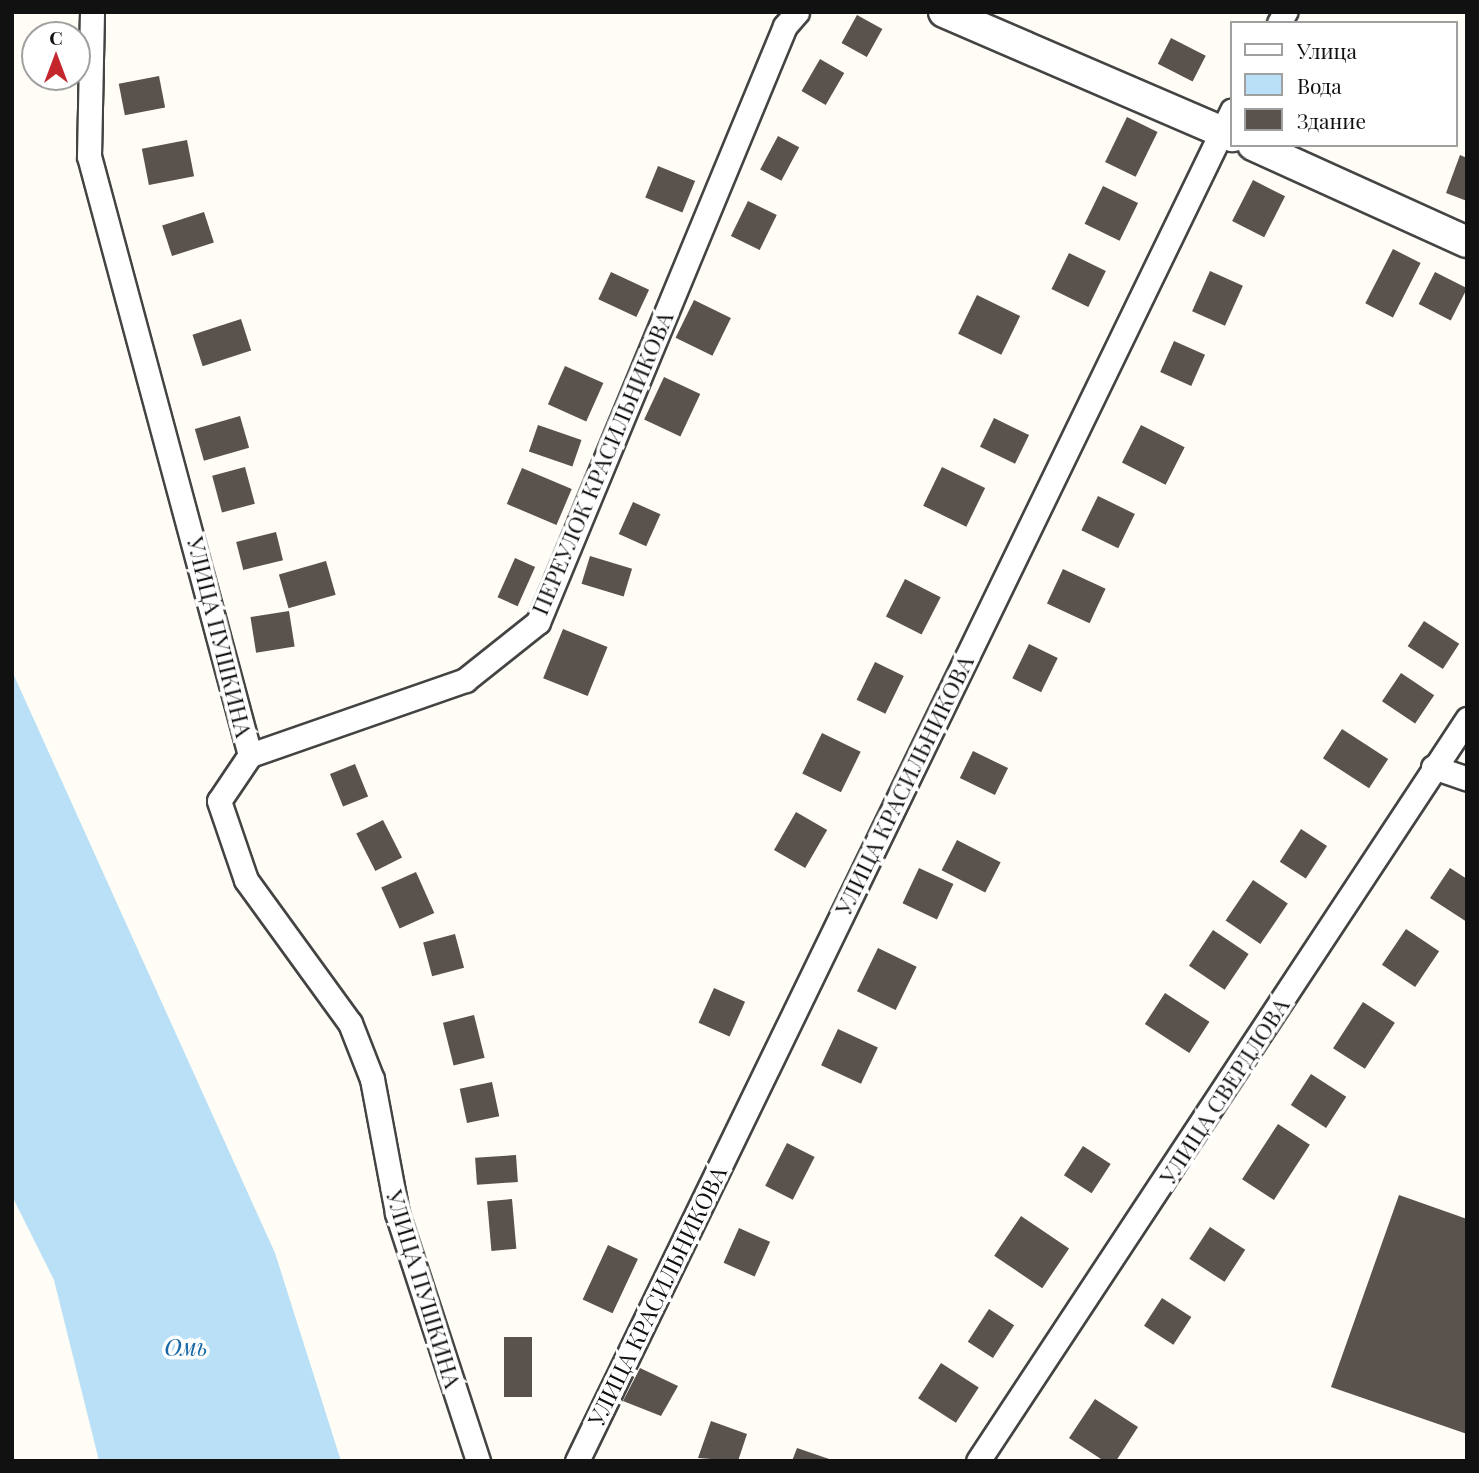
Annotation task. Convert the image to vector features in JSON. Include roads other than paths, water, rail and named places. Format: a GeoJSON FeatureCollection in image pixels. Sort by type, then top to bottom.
{"type":"FeatureCollection","features":[{"type":"Feature","properties":{"kind":"street","name":"УЛИЦА ПУШКИНА"},"geometry":{"type":"LineString","coordinates":[[92,12],[89,156],[250,755],[219,801],[246,880],[350,1023],[372,1079],[397,1213],[478,1461]]}},
{"type":"Feature","properties":{"kind":"street","name":"ПЕРЕУЛОК КРАСИЛЬНИКОВА"},"geometry":{"type":"LineString","coordinates":[[250,755],[465,680],[538,622],[785,26],[797,12]]}},
{"type":"Feature","properties":{"kind":"street"},"geometry":{"type":"LineString","coordinates":[[944,12],[1229,126]]}},
{"type":"Feature","properties":{"kind":"street","name":"УЛИЦА КРАСИЛЬНИКОВА"},"geometry":{"type":"LineString","coordinates":[[577,1461],[1229,126]]}},
{"type":"Feature","properties":{"kind":"street"},"geometry":{"type":"LineString","coordinates":[[1257,147],[1467,242]]}},
{"type":"Feature","properties":{"kind":"street","name":"УЛИЦА СВЕРДЛОВА"},"geometry":{"type":"LineString","coordinates":[[978,1461],[1467,719]]}},
{"type":"Feature","properties":{"kind":"street"},"geometry":{"type":"LineString","coordinates":[[1433,767],[1467,779]]}},
{"type":"Feature","properties":{"kind":"water","name":"Омь"},"geometry":{"type":"Polygon","coordinates":[[[12,671],[275,1253],[341,1461],[99,1461],[54,1280],[12,1196],[12,671]]]}}]}
